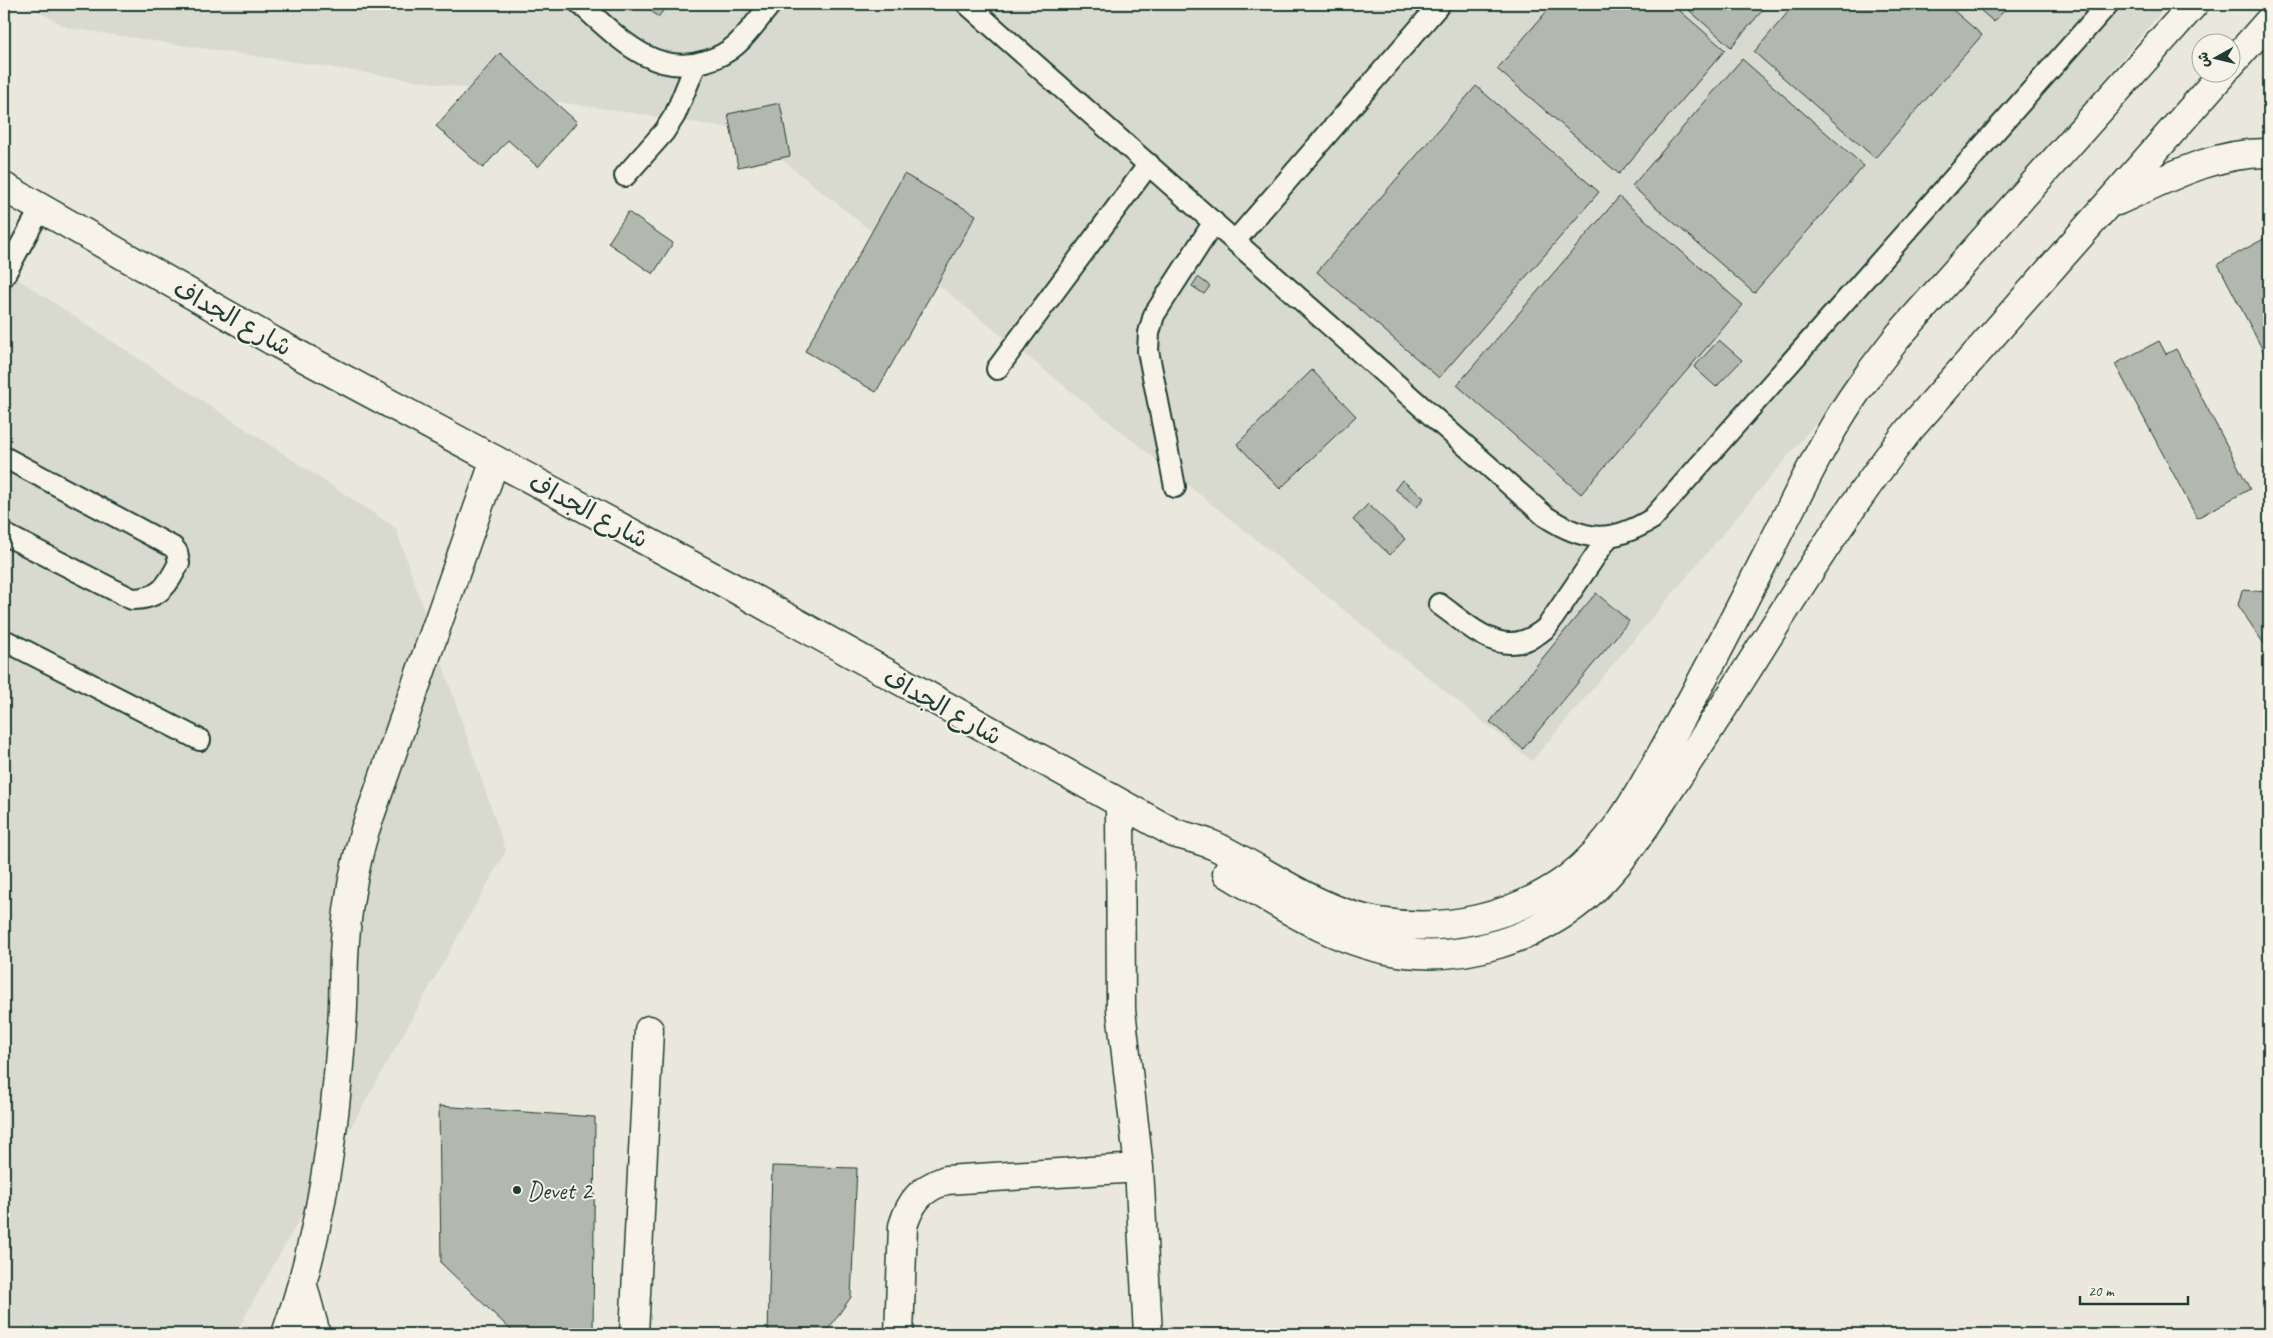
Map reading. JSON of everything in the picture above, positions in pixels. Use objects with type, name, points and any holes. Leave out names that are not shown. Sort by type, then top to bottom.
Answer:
[{"type":"street","points":[[1174,833],[1211,845],[1314,900],[1345,914],[1377,922],[1411,926],[1444,925],[1469,921],[1509,910],[1540,896],[1568,878],[1593,856],[1616,831],[1634,802],[1712,664],[1819,453],[1857,391],[1900,334],[2194,4]]},
{"type":"street","points":[[2240,54],[2269,21]]},
{"type":"street","points":[[1174,833],[1210,863],[1302,918],[1335,935],[1371,947],[1407,953],[1444,953],[1481,948],[1517,937],[1551,921],[1581,900],[1608,874],[1632,845],[1739,685],[1852,506],[1880,466],[1909,430],[2215,82]]},
{"type":"street","points":[[2109,205],[2204,164],[2229,156],[2269,153]]},
{"type":"street","name":"شارع الجداف","points":[[4,187],[273,341],[732,587],[1174,833]]},
{"type":"street","points":[[286,1334],[303,1286],[318,1221],[330,1146],[342,1032],[348,909],[356,863],[365,830],[495,460]]},
{"type":"street","points":[[1120,804],[1121,1010],[1139,1168],[1148,1334]]},
{"type":"street","points":[[634,1334],[649,1030]]},
{"type":"street","points":[[899,1334],[903,1226],[908,1210],[917,1196],[930,1186],[946,1180],[1139,1168]]},
{"type":"street","points":[[303,1286],[316,1334]]},
{"type":"lane","points":[[580,4],[633,50],[646,57],[674,65],[696,64],[717,58],[736,45],[771,4]]},
{"type":"lane","points":[[967,4],[1545,516],[1564,528],[1586,536],[1609,536],[1632,531],[1652,519],[2108,4]]},
{"type":"lane","points":[[1235,241],[1440,4]]},
{"type":"lane","points":[[624,176],[664,132],[675,115],[696,64]]},
{"type":"lane","points":[[997,369],[1149,164]]},
{"type":"lane","points":[[4,276],[41,208]]},
{"type":"lane","points":[[1175,487],[1148,351],[1149,333],[1154,315],[1214,222]]},
{"type":"lane","points":[[4,457],[173,548],[179,557],[179,563],[162,590],[153,596],[132,599],[4,534]]},
{"type":"lane","points":[[1438,604],[1491,641],[1506,644],[1523,642],[1536,636],[1547,627],[1609,536]]},
{"type":"lane","points":[[4,640],[200,740]]},
{"type":"shaded area","points":[[25,4],[2168,4],[1532,761],[745,130],[68,28]]},
{"type":"shaded area","points":[[4,270],[396,528],[506,851],[235,1334],[4,1334]]},
{"type":"building","points":[[643,4],[669,4],[658,17]]},
{"type":"building","points":[[1553,4],[1672,4],[1725,50],[1619,174],[1497,69]]},
{"type":"building","points":[[1682,4],[1768,4],[1731,47]]},
{"type":"building","points":[[1795,4],[1946,4],[1982,35],[1875,158],[1754,52]]},
{"type":"building","points":[[1973,4],[2010,4],[1994,22]]},
{"type":"building","points":[[500,53],[577,122],[538,167],[508,140],[483,168],[436,126]]},
{"type":"building","points":[[1742,59],[1864,166],[1754,293],[1632,186]]},
{"type":"building","points":[[1476,86],[1599,192],[1439,378],[1317,272]]},
{"type":"building","points":[[780,103],[790,156],[738,167],[728,114]]},
{"type":"building","points":[[904,174],[976,215],[876,392],[805,351]]},
{"type":"building","points":[[1619,197],[1743,305],[1581,494],[1457,385]]},
{"type":"building","points":[[628,212],[673,243],[653,274],[608,243]]},
{"type":"building","points":[[2269,236],[2269,362],[2218,264]]},
{"type":"building","points":[[1198,277],[1210,286],[1204,294],[1192,286]]},
{"type":"building","points":[[1719,340],[1742,360],[1716,387],[1694,367]]},
{"type":"building","points":[[2159,341],[2166,354],[2176,349],[2250,489],[2197,518],[2115,364]]},
{"type":"building","points":[[1312,370],[1356,416],[1280,489],[1237,444]]},
{"type":"building","points":[[1402,480],[1424,498],[1417,507],[1395,489]]},
{"type":"building","points":[[1368,504],[1405,539],[1390,555],[1353,520]]},
{"type":"building","points":[[2242,590],[2269,592],[2269,641],[2264,644],[2238,605]]},
{"type":"building","points":[[1596,593],[1629,621],[1523,749],[1490,722]]},
{"type":"building","name":"Devet 2","points":[[439,1106],[595,1117],[593,1334],[515,1334],[441,1263]]},
{"type":"building","points":[[772,1166],[857,1168],[851,1297],[825,1334],[768,1334]]},
{"type":"place","name":"Devet 2","points":[[517,1190]]}]
